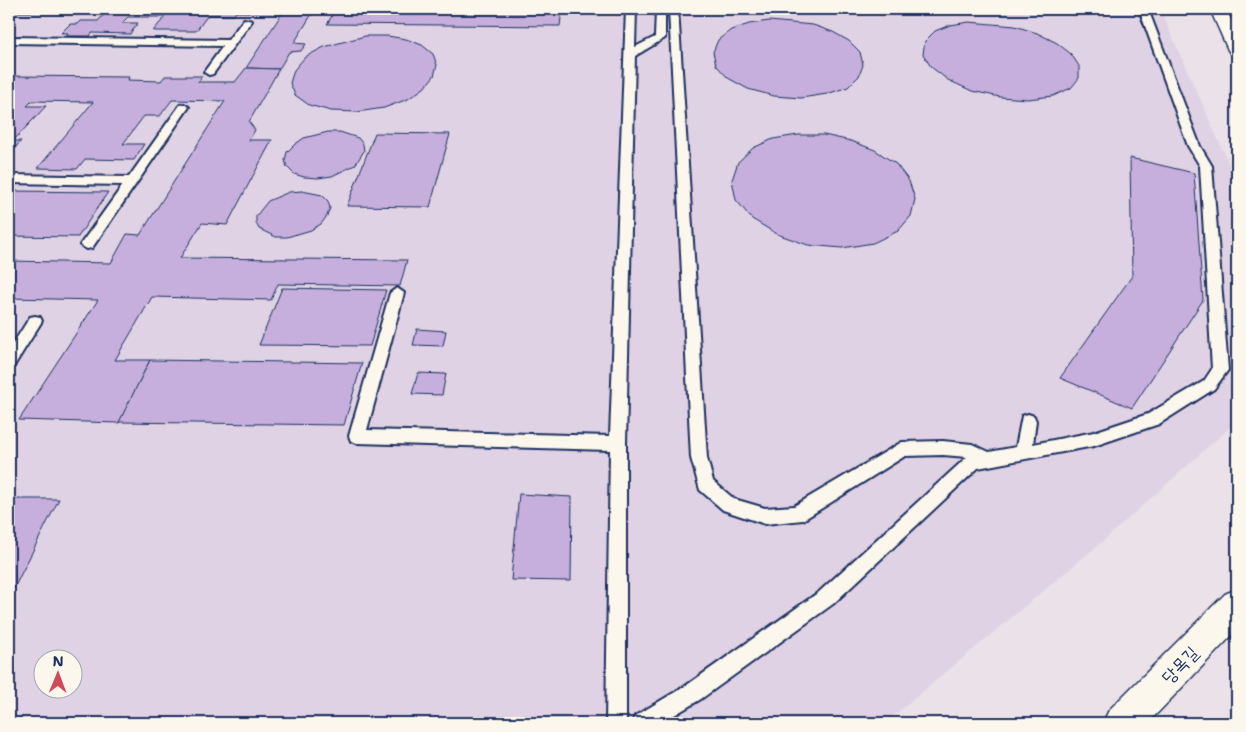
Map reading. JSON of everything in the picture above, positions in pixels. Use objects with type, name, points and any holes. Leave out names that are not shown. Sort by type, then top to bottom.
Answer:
[{"type":"street","points":[[1218,9],[1237,50]]},
{"type":"street","name":"당목길","points":[[1122,723],[1237,606]]},
{"type":"lane","points":[[616,723],[618,443],[631,9]]},
{"type":"lane","points":[[630,54],[660,38],[660,9]]},
{"type":"lane","points":[[672,9],[699,458],[706,485],[729,505],[747,511],[765,516],[798,514],[902,449],[943,448],[972,451],[988,459]]},
{"type":"lane","points":[[642,723],[694,692],[826,598],[973,462],[1094,439],[1153,419],[1209,385],[1220,370],[1206,166],[1194,146],[1143,9]]},
{"type":"lane","points":[[209,72],[247,21]]},
{"type":"lane","points":[[9,40],[231,43]]},
{"type":"lane","points":[[88,245],[184,108]]},
{"type":"lane","points":[[9,179],[133,181]]},
{"type":"lane","points":[[397,293],[357,436],[618,443]]},
{"type":"lane","points":[[9,362],[35,321]]},
{"type":"lane","points":[[1023,453],[1028,421]]},
{"type":"shaded area","points":[[9,9],[1160,9],[1237,182],[1237,421],[1102,542],[885,723],[9,723]]},
{"type":"building","points":[[9,9],[315,9],[294,43],[306,44],[301,51],[289,52],[279,69],[246,68],[283,12],[236,12],[234,15],[208,15],[196,31],[153,31],[165,17],[128,17],[122,23],[138,23],[130,34],[92,33],[90,36],[66,36],[68,33],[61,33],[70,24],[78,24],[81,21],[98,21],[106,12],[9,12]]},
{"type":"building","points":[[336,9],[562,9],[560,26],[327,24]]},
{"type":"building","points":[[769,21],[813,25],[833,32],[849,41],[860,52],[863,65],[859,76],[848,87],[827,94],[801,98],[774,96],[748,89],[728,78],[716,65],[713,52],[718,40],[731,30],[749,24]]},
{"type":"building","points":[[969,22],[1015,26],[1037,33],[1057,43],[1071,54],[1079,66],[1079,78],[1071,88],[1053,96],[1028,99],[1000,97],[972,91],[948,80],[931,67],[923,54],[925,41],[935,31],[950,25]]},
{"type":"building","points":[[365,36],[387,36],[406,39],[422,45],[433,54],[437,65],[434,76],[424,88],[408,99],[384,108],[357,112],[331,111],[309,105],[295,95],[290,83],[294,70],[305,57],[324,47]]},
{"type":"building","points":[[246,68],[279,69],[249,122],[255,130],[249,140],[272,140],[227,225],[202,223],[180,258],[407,260],[400,286],[278,284],[271,300],[152,297],[115,360],[150,360],[119,423],[19,420],[98,300],[9,298],[9,261],[111,263],[127,234],[140,235],[225,101],[172,100],[160,116],[144,116],[123,144],[144,144],[134,160],[85,159],[77,169],[38,168],[93,102],[32,101],[27,106],[46,106],[13,141],[21,141],[9,155],[9,76],[129,77],[128,80],[161,81],[165,76],[202,76],[198,82],[235,82]]},
{"type":"building","points":[[328,132],[340,132],[358,138],[363,144],[364,151],[355,165],[332,176],[318,178],[294,174],[287,167],[285,160],[287,152],[304,138]]},
{"type":"building","points":[[375,133],[450,134],[430,207],[347,206]]},
{"type":"building","points":[[798,135],[824,135],[851,141],[875,150],[896,164],[909,181],[915,199],[911,216],[898,231],[873,243],[842,248],[808,245],[777,234],[752,219],[736,200],[732,180],[738,162],[753,148],[773,139]]},
{"type":"building","points":[[1130,158],[1194,173],[1203,300],[1132,408],[1060,378],[1132,276]]},
{"type":"building","points":[[9,191],[108,192],[78,237],[9,236]]},
{"type":"building","points":[[302,191],[322,195],[328,201],[330,208],[321,224],[311,230],[287,237],[276,237],[259,229],[256,223],[256,216],[268,201],[289,192]]},
{"type":"building","points":[[282,288],[386,290],[370,346],[259,345]]},
{"type":"building","points":[[417,329],[446,331],[443,346],[413,345]]},
{"type":"building","points":[[150,360],[362,363],[344,425],[119,422]]},
{"type":"building","points":[[418,373],[446,374],[442,395],[412,394]]},
{"type":"building","points":[[519,494],[572,497],[571,581],[511,580]]},
{"type":"building","points":[[9,499],[59,499],[9,598]]}]
